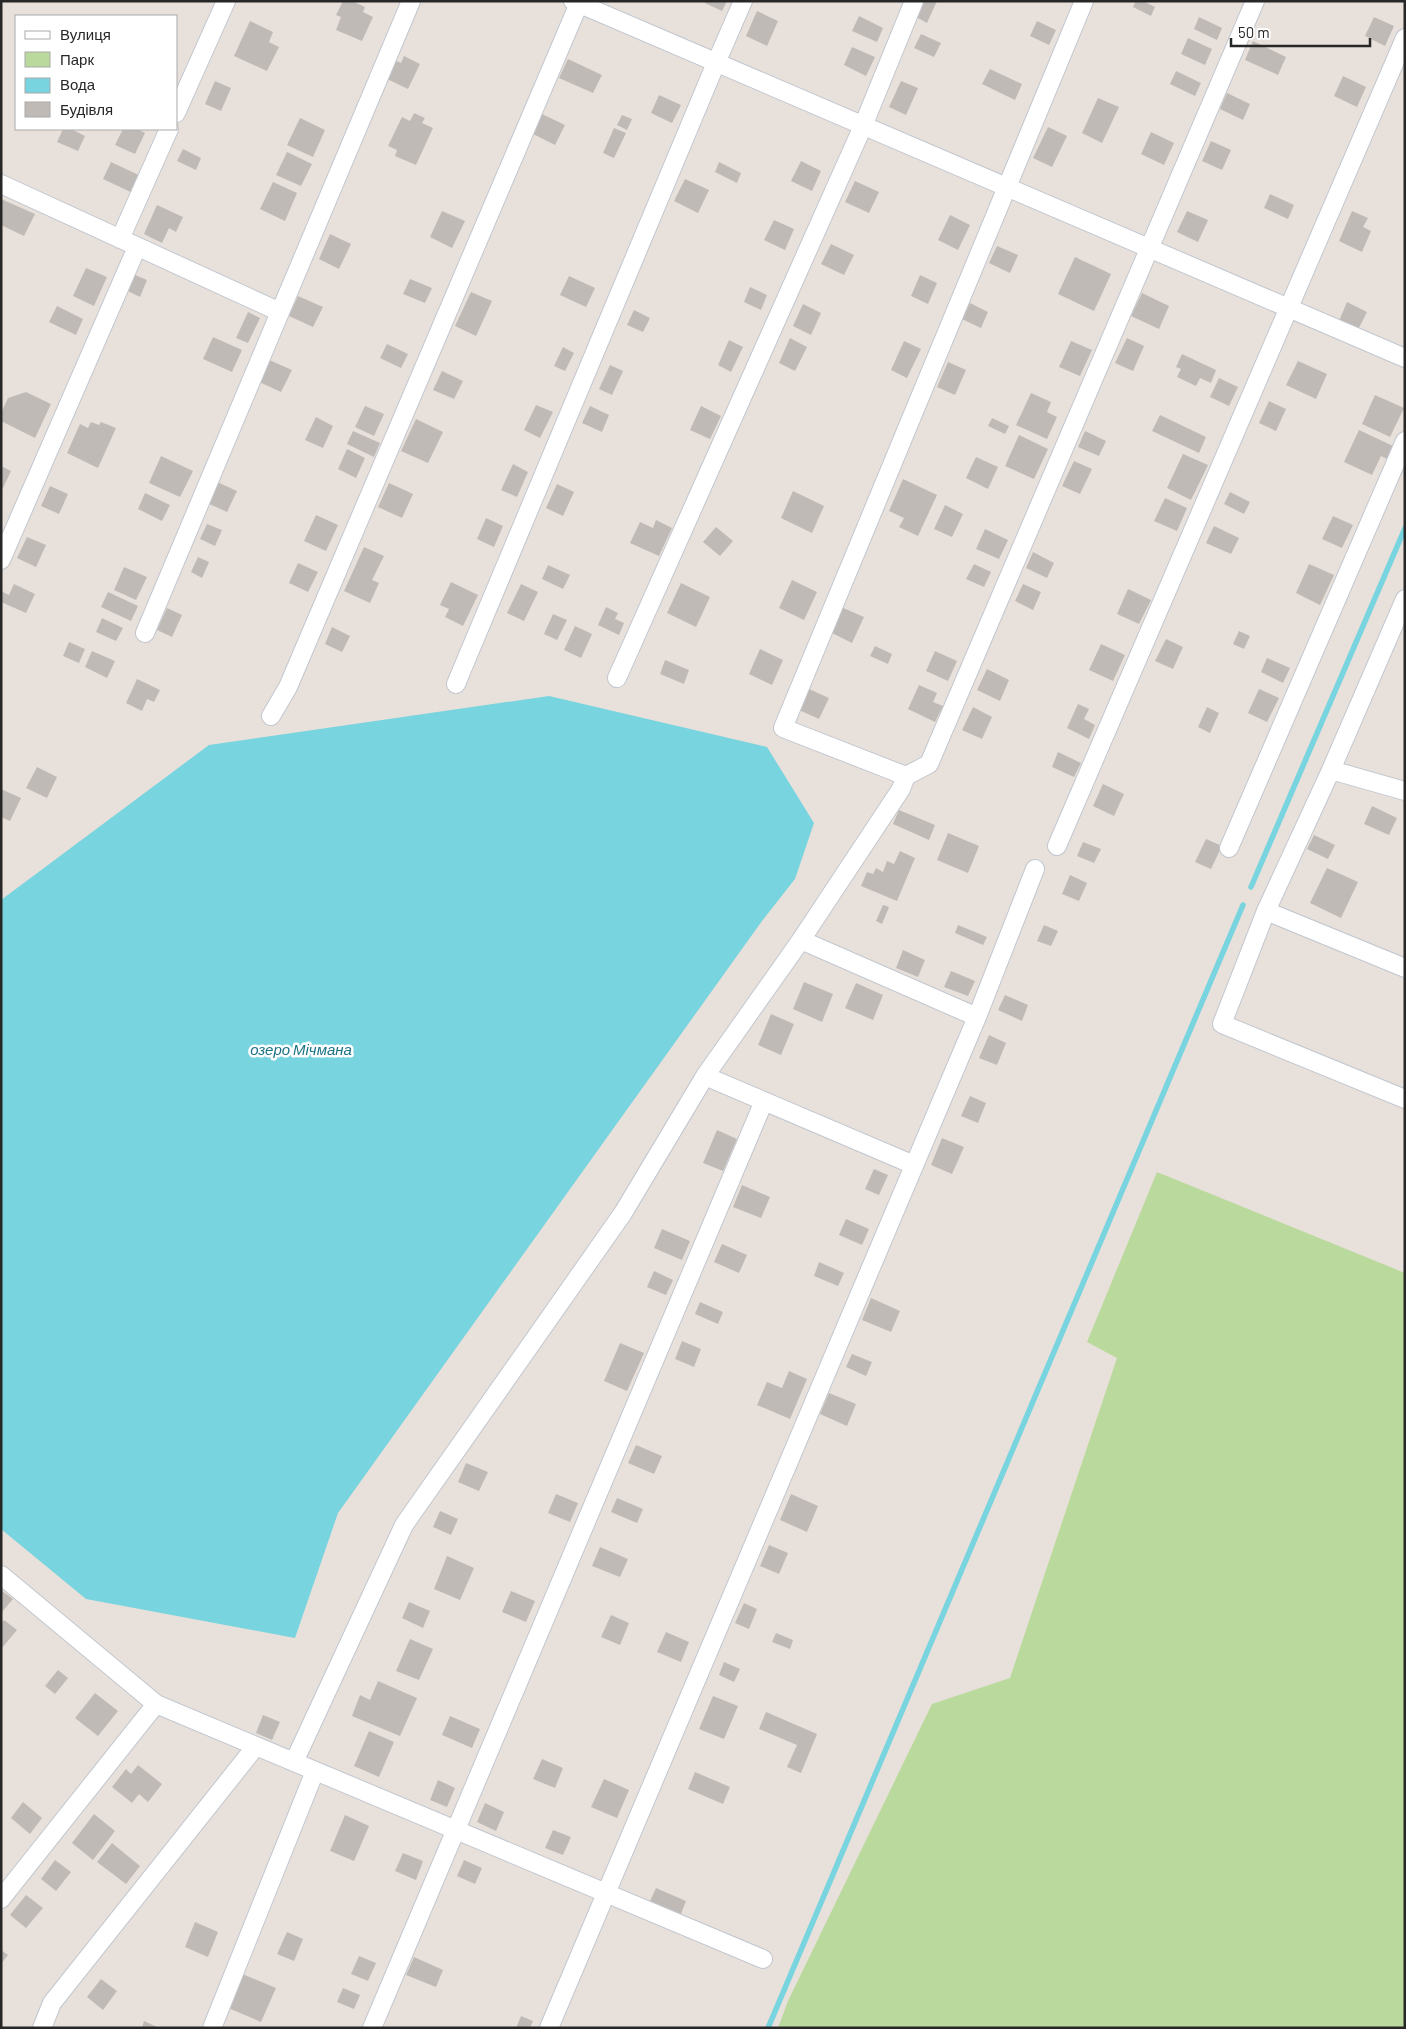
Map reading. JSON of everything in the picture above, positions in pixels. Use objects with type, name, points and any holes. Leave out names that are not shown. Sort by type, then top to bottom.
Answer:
[{"type":"street","points":[[178,109],[226,1]]},
{"type":"street","points":[[145,633],[411,1]]},
{"type":"street","points":[[456,684],[716,63],[744,1]]},
{"type":"street","points":[[617,678],[863,126],[914,1]]},
{"type":"street","points":[[906,776],[783,728],[1084,1]]},
{"type":"street","points":[[294,1762],[404,1525],[623,1212],[705,1076],[801,940],[901,789],[906,776],[929,764],[1255,1]]},
{"type":"street","points":[[271,716],[288,688],[577,2],[1405,358]]},
{"type":"street","points":[[1057,846],[1405,38]]},
{"type":"street","points":[[120,239],[169,130]]},
{"type":"street","points":[[1,184],[280,312]]},
{"type":"street","points":[[1,560],[137,247]]},
{"type":"street","points":[[1229,848],[1405,441]]},
{"type":"street","points":[[1404,604],[1266,911],[1222,1024],[1405,1099]]},
{"type":"street","points":[[1331,770],[1405,791]]},
{"type":"street","points":[[549,2028],[977,1017],[1035,869]]},
{"type":"street","points":[[1266,911],[1405,968]]},
{"type":"street","points":[[801,940],[977,1017]]},
{"type":"street","points":[[705,1076],[914,1165]]},
{"type":"street","points":[[372,2028],[764,1101]]},
{"type":"street","points":[[1,1575],[156,1704],[764,1958]]},
{"type":"street","points":[[1,1899],[156,1704]]},
{"type":"street","points":[[42,2028],[52,2003],[256,1746]]},
{"type":"street","points":[[212,2028],[316,1771]]},
{"type":"green space","points":[[1157,1172],[1405,1273],[1405,2028],[778,2028],[788,2001],[932,1704],[1010,1678],[1117,1358],[1087,1342]]},
{"type":"water","name":"озеро Мічмана","points":[[549,696],[767,747],[814,823],[795,879],[762,921],[338,1513],[295,1638],[86,1599],[1,1529],[1,900],[209,745]]},
{"type":"building","points":[[343,1],[352,1],[365,7],[363,12],[373,17],[362,41],[336,30],[341,17],[336,15]]},
{"type":"building","points":[[705,1],[727,1],[722,11],[705,3]]},
{"type":"building","points":[[923,1],[937,1],[927,23],[916,17]]},
{"type":"building","points":[[1136,1],[1143,1],[1155,7],[1151,16],[1133,7]]},
{"type":"building","points":[[757,11],[778,21],[767,46],[746,36]]},
{"type":"building","points":[[859,16],[883,28],[877,42],[852,31]]},
{"type":"building","points":[[1199,17],[1222,28],[1217,40],[1194,29]]},
{"type":"building","points":[[1374,17],[1394,26],[1385,46],[1365,36]]},
{"type":"building","points":[[250,21],[273,32],[269,42],[279,47],[267,71],[234,56]]},
{"type":"building","points":[[1037,21],[1056,30],[1049,45],[1030,36]]},
{"type":"building","points":[[921,34],[941,43],[934,57],[914,48]]},
{"type":"building","points":[[1188,38],[1212,49],[1205,65],[1181,54]]},
{"type":"building","points":[[1253,41],[1286,57],[1278,75],[1245,60]]},
{"type":"building","points":[[852,47],[875,57],[866,76],[844,65]]},
{"type":"building","points":[[404,56],[420,64],[408,89],[385,78],[394,60],[401,63]]},
{"type":"building","points":[[568,59],[602,75],[593,93],[559,78]]},
{"type":"building","points":[[990,69],[1022,84],[1015,100],[982,84]]},
{"type":"building","points":[[1176,71],[1201,83],[1195,96],[1170,84]]},
{"type":"building","points":[[1343,76],[1366,87],[1357,107],[1334,96]]},
{"type":"building","points":[[215,81],[231,88],[221,111],[205,104]]},
{"type":"building","points":[[901,81],[918,88],[906,115],[889,107]]},
{"type":"building","points":[[1227,93],[1250,104],[1243,120],[1220,109]]},
{"type":"building","points":[[659,95],[681,105],[672,123],[651,113]]},
{"type":"building","points":[[1098,98],[1119,107],[1102,143],[1082,133]]},
{"type":"building","points":[[414,113],[425,118],[422,123],[433,128],[416,165],[395,156],[397,150],[388,146],[402,117],[410,121]]},
{"type":"building","points":[[542,114],[565,125],[555,145],[533,134]]},
{"type":"building","points":[[622,115],[632,119],[627,130],[617,125]]},
{"type":"building","points":[[300,118],[325,130],[313,157],[287,145]]},
{"type":"building","points":[[1048,127],[1067,136],[1052,167],[1033,158]]},
{"type":"building","points":[[614,128],[626,133],[614,158],[603,153]]},
{"type":"building","points":[[63,130],[73,130],[85,136],[78,151],[57,142]]},
{"type":"building","points":[[122,130],[139,130],[145,133],[135,154],[115,145]]},
{"type":"building","points":[[1151,132],[1174,143],[1164,165],[1141,154]]},
{"type":"building","points":[[1211,141],[1231,150],[1222,170],[1202,161]]},
{"type":"building","points":[[183,149],[201,158],[196,170],[177,161]]},
{"type":"building","points":[[287,152],[312,164],[301,186],[276,175]]},
{"type":"building","points":[[801,161],[821,171],[812,191],[791,181]]},
{"type":"building","points":[[111,162],[143,177],[135,194],[103,179]]},
{"type":"building","points":[[719,162],[741,173],[737,183],[715,172]]},
{"type":"building","points":[[685,179],[709,190],[698,213],[674,201]]},
{"type":"building","points":[[855,181],[879,192],[869,213],[845,202]]},
{"type":"building","points":[[273,182],[297,193],[285,221],[260,209]]},
{"type":"building","points":[[1270,194],[1294,205],[1288,219],[1264,208]]},
{"type":"building","points":[[1,199],[35,214],[24,236],[1,225]]},
{"type":"building","points":[[157,205],[183,217],[176,232],[169,228],[162,243],[144,234]]},
{"type":"building","points":[[442,211],[465,221],[452,248],[430,237]]},
{"type":"building","points":[[1187,211],[1208,220],[1198,242],[1177,232]]},
{"type":"building","points":[[1352,211],[1368,218],[1363,227],[1371,231],[1362,252],[1339,241]]},
{"type":"building","points":[[950,215],[970,225],[958,250],[938,240]]},
{"type":"building","points":[[774,220],[794,229],[785,250],[764,240]]},
{"type":"building","points":[[330,234],[351,244],[339,269],[319,259]]},
{"type":"building","points":[[831,244],[854,255],[844,275],[821,264]]},
{"type":"building","points":[[997,246],[1018,255],[1010,273],[989,263]]},
{"type":"building","points":[[1075,257],[1111,274],[1094,311],[1058,294]]},
{"type":"building","points":[[86,268],[107,277],[94,306],[73,296]]},
{"type":"building","points":[[133,274],[147,280],[140,297],[126,290]]},
{"type":"building","points":[[920,275],[937,283],[928,304],[911,296]]},
{"type":"building","points":[[569,276],[595,288],[586,307],[560,295]]},
{"type":"building","points":[[410,279],[432,288],[425,303],[403,294]]},
{"type":"building","points":[[750,287],[767,295],[761,310],[744,302]]},
{"type":"building","points":[[471,292],[492,301],[476,336],[455,326]]},
{"type":"building","points":[[1142,293],[1169,306],[1159,329],[1131,316]]},
{"type":"building","points":[[298,296],[323,307],[313,327],[289,316]]},
{"type":"building","points":[[1347,302],[1367,312],[1358,330],[1339,321]]},
{"type":"building","points":[[970,303],[988,312],[981,328],[962,319]]},
{"type":"building","points":[[803,304],[821,313],[811,335],[793,326]]},
{"type":"building","points":[[57,306],[83,319],[76,335],[49,322]]},
{"type":"building","points":[[634,310],[650,318],[643,332],[627,325]]},
{"type":"building","points":[[248,312],[260,318],[248,343],[236,338]]},
{"type":"building","points":[[213,337],[242,350],[232,372],[203,359]]},
{"type":"building","points":[[790,338],[807,347],[795,371],[779,363]]},
{"type":"building","points":[[1127,338],[1144,346],[1133,371],[1115,363]]},
{"type":"building","points":[[729,340],[743,347],[731,372],[718,365]]},
{"type":"building","points":[[904,341],[921,349],[907,378],[891,370]]},
{"type":"building","points":[[1071,341],[1092,350],[1080,376],[1059,367]]},
{"type":"building","points":[[387,344],[408,354],[401,368],[380,358]]},
{"type":"building","points":[[563,347],[574,353],[565,371],[554,366]]},
{"type":"building","points":[[1182,354],[1216,370],[1211,383],[1200,378],[1196,386],[1177,377],[1181,369],[1176,367]]},
{"type":"building","points":[[267,359],[292,370],[281,392],[257,381]]},
{"type":"building","points":[[1298,361],[1327,374],[1316,399],[1286,385]]},
{"type":"building","points":[[948,362],[966,370],[955,395],[937,387]]},
{"type":"building","points":[[610,365],[623,371],[612,395],[599,389]]},
{"type":"building","points":[[442,371],[463,381],[454,399],[433,390]]},
{"type":"building","points":[[1219,378],[1238,387],[1229,406],[1210,397]]},
{"type":"building","points":[[26,392],[51,404],[35,438],[1,421],[1,413],[8,398]]},
{"type":"building","points":[[1031,393],[1051,402],[1047,412],[1057,417],[1047,439],[1016,425]]},
{"type":"building","points":[[1375,395],[1404,408],[1390,437],[1362,424]]},
{"type":"building","points":[[1269,401],[1286,409],[1276,431],[1259,423]]},
{"type":"building","points":[[536,405],[553,412],[540,438],[524,430]]},
{"type":"building","points":[[365,406],[384,414],[374,436],[355,427]]},
{"type":"building","points":[[590,406],[609,415],[602,432],[582,423]]},
{"type":"building","points":[[701,406],[721,416],[710,439],[690,430]]},
{"type":"building","points":[[1160,415],[1206,437],[1199,453],[1152,431]]},
{"type":"building","points":[[316,417],[333,426],[323,448],[305,440]]},
{"type":"building","points":[[992,418],[1009,426],[1005,434],[988,426]]},
{"type":"building","points":[[416,419],[443,432],[428,463],[401,451]]},
{"type":"building","points":[[91,422],[99,425],[101,422],[116,428],[98,468],[67,453],[80,424],[88,428]]},
{"type":"building","points":[[1359,430],[1395,447],[1389,460],[1381,456],[1372,475],[1344,462]]},
{"type":"building","points":[[353,431],[380,443],[374,457],[347,444]]},
{"type":"building","points":[[1085,431],[1106,441],[1099,456],[1078,447]]},
{"type":"building","points":[[1019,435],[1048,449],[1034,479],[1005,466]]},
{"type":"building","points":[[347,449],[365,458],[356,478],[338,469]]},
{"type":"building","points":[[1183,454],[1208,465],[1191,500],[1167,488]]},
{"type":"building","points":[[161,456],[193,471],[180,497],[149,483]]},
{"type":"building","points":[[976,457],[998,467],[988,489],[966,478]]},
{"type":"building","points":[[1074,461],[1092,469],[1080,494],[1062,486]]},
{"type":"building","points":[[513,464],[528,472],[517,497],[501,490]]},
{"type":"building","points":[[1,466],[11,471],[1,492]]},
{"type":"building","points":[[903,479],[937,495],[918,536],[899,527],[904,518],[889,511]]},
{"type":"building","points":[[215,481],[237,491],[227,512],[205,502]]},
{"type":"building","points":[[389,483],[413,494],[402,518],[378,507]]},
{"type":"building","points":[[557,484],[574,492],[563,516],[546,508]]},
{"type":"building","points":[[50,486],[68,494],[59,514],[41,506]]},
{"type":"building","points":[[793,491],[824,506],[812,533],[781,518]]},
{"type":"building","points":[[1230,492],[1250,502],[1244,514],[1224,504]]},
{"type":"building","points":[[145,493],[170,505],[162,521],[138,509]]},
{"type":"building","points":[[1165,498],[1187,508],[1177,531],[1154,521]]},
{"type":"building","points":[[945,505],[963,514],[952,537],[934,529]]},
{"type":"building","points":[[316,515],[338,525],[326,551],[304,541]]},
{"type":"building","points":[[1333,516],[1353,525],[1342,548],[1322,539]]},
{"type":"building","points":[[486,518],[503,526],[494,547],[477,539]]},
{"type":"building","points":[[656,520],[672,528],[659,556],[630,543],[640,522],[653,528]]},
{"type":"building","points":[[207,524],[222,530],[215,546],[200,539]]},
{"type":"building","points":[[1214,526],[1239,538],[1231,554],[1206,543]]},
{"type":"building","points":[[716,527],[733,541],[720,556],[703,542]]},
{"type":"building","points":[[985,529],[1008,540],[999,559],[976,549]]},
{"type":"building","points":[[27,537],[46,545],[36,567],[17,558]]},
{"type":"building","points":[[364,547],[384,556],[372,580],[379,583],[370,603],[344,591]]},
{"type":"building","points":[[1033,552],[1054,563],[1047,578],[1026,568]]},
{"type":"building","points":[[198,557],[209,562],[202,578],[191,572]]},
{"type":"building","points":[[298,563],[318,572],[308,592],[289,583]]},
{"type":"building","points":[[974,564],[991,572],[984,587],[966,579]]},
{"type":"building","points":[[1309,564],[1334,575],[1320,605],[1296,593]]},
{"type":"building","points":[[548,565],[570,575],[563,589],[542,579]]},
{"type":"building","points":[[124,567],[147,577],[136,600],[114,590]]},
{"type":"building","points":[[792,580],[817,592],[804,620],[779,608]]},
{"type":"building","points":[[451,582],[478,595],[463,626],[445,617],[449,609],[440,605]]},
{"type":"building","points":[[681,583],[710,597],[696,627],[667,613]]},
{"type":"building","points":[[14,584],[35,594],[26,613],[1,602],[1,591],[9,595]]},
{"type":"building","points":[[521,584],[538,592],[524,621],[507,613]]},
{"type":"building","points":[[1023,584],[1041,592],[1033,610],[1015,601]]},
{"type":"building","points":[[1128,589],[1151,600],[1139,624],[1117,614]]},
{"type":"building","points":[[108,592],[138,606],[131,621],[101,607]]},
{"type":"building","points":[[606,607],[618,613],[615,619],[624,623],[619,635],[598,625]]},
{"type":"building","points":[[841,607],[864,617],[852,643],[830,632]]},
{"type":"building","points":[[167,608],[182,615],[172,637],[157,630]]},
{"type":"building","points":[[553,614],[567,620],[557,640],[544,634]]},
{"type":"building","points":[[102,618],[123,628],[116,641],[96,632]]},
{"type":"building","points":[[575,626],[592,634],[581,658],[564,650]]},
{"type":"building","points":[[332,627],[350,636],[342,652],[325,644]]},
{"type":"building","points":[[1239,631],[1250,636],[1244,649],[1233,644]]},
{"type":"building","points":[[1166,639],[1183,647],[1173,669],[1155,661]]},
{"type":"building","points":[[69,642],[85,649],[79,663],[63,656]]},
{"type":"building","points":[[1101,644],[1125,655],[1113,681],[1089,670]]},
{"type":"building","points":[[875,646],[892,654],[888,664],[870,656]]},
{"type":"building","points":[[760,649],[783,660],[772,685],[749,674]]},
{"type":"building","points":[[92,651],[115,661],[107,678],[85,667]]},
{"type":"building","points":[[935,651],[957,661],[948,681],[926,671]]},
{"type":"building","points":[[1267,658],[1290,668],[1283,683],[1261,672]]},
{"type":"building","points":[[665,660],[689,670],[684,684],[660,674]]},
{"type":"building","points":[[987,669],[1009,680],[1000,701],[977,690]]},
{"type":"building","points":[[137,679],[160,690],[154,702],[147,699],[142,711],[126,703]]},
{"type":"building","points":[[919,685],[937,693],[933,702],[943,706],[935,722],[908,709]]},
{"type":"building","points":[[809,689],[829,698],[819,719],[799,710]]},
{"type":"building","points":[[1259,689],[1279,698],[1267,722],[1248,713]]},
{"type":"building","points":[[1078,704],[1089,709],[1084,719],[1095,725],[1089,739],[1067,728]]},
{"type":"building","points":[[973,707],[992,717],[982,739],[962,730]]},
{"type":"building","points":[[1207,707],[1219,713],[1210,733],[1198,727]]},
{"type":"building","points":[[1058,752],[1081,763],[1074,777],[1052,767]]},
{"type":"building","points":[[37,767],[57,777],[47,798],[26,788]]},
{"type":"building","points":[[1103,784],[1124,794],[1114,816],[1093,806]]},
{"type":"building","points":[[1,789],[21,798],[10,821],[1,817]]},
{"type":"building","points":[[1372,806],[1397,818],[1389,835],[1364,824]]},
{"type":"building","points":[[899,810],[935,825],[929,840],[893,824]]},
{"type":"building","points":[[948,833],[979,846],[968,873],[937,860]]},
{"type":"building","points":[[1314,835],[1335,845],[1328,859],[1307,849]]},
{"type":"building","points":[[1206,839],[1222,846],[1211,869],[1195,862]]},
{"type":"building","points":[[1083,842],[1101,849],[1094,863],[1077,856]]},
{"type":"building","points":[[900,851],[915,858],[897,901],[861,886],[867,872],[873,874],[876,868],[883,872],[887,861],[894,864]]},
{"type":"building","points":[[1327,868],[1358,882],[1341,918],[1310,903]]},
{"type":"building","points":[[1070,875],[1087,883],[1079,901],[1062,894]]},
{"type":"building","points":[[883,905],[889,907],[882,924],[876,921]]},
{"type":"building","points":[[958,925],[987,937],[983,945],[955,933]]},
{"type":"building","points":[[1044,925],[1058,931],[1051,946],[1037,941]]},
{"type":"building","points":[[903,950],[925,960],[918,977],[896,968]]},
{"type":"building","points":[[951,971],[975,981],[968,996],[944,987]]},
{"type":"building","points":[[804,982],[833,994],[822,1022],[793,1009]]},
{"type":"building","points":[[856,983],[883,995],[873,1020],[845,1008]]},
{"type":"building","points":[[1005,995],[1028,1005],[1022,1021],[998,1010]]},
{"type":"building","points":[[771,1014],[794,1024],[781,1055],[758,1045]]},
{"type":"building","points":[[989,1035],[1006,1043],[997,1065],[979,1058]]},
{"type":"building","points":[[970,1096],[986,1103],[978,1123],[961,1116]]},
{"type":"building","points":[[717,1130],[737,1139],[723,1171],[703,1163]]},
{"type":"building","points":[[942,1138],[964,1147],[952,1174],[931,1165]]},
{"type":"building","points":[[874,1169],[888,1175],[879,1195],[865,1189]]},
{"type":"building","points":[[742,1185],[770,1197],[761,1218],[733,1207]]},
{"type":"building","points":[[846,1219],[869,1229],[862,1245],[839,1235]]},
{"type":"building","points":[[662,1229],[690,1241],[682,1260],[654,1248]]},
{"type":"building","points":[[722,1244],[747,1255],[739,1273],[714,1262]]},
{"type":"building","points":[[819,1262],[844,1273],[838,1286],[814,1276]]},
{"type":"building","points":[[654,1271],[673,1280],[666,1295],[647,1287]]},
{"type":"building","points":[[871,1298],[900,1311],[891,1332],[862,1320]]},
{"type":"building","points":[[700,1302],[723,1312],[718,1324],[695,1314]]},
{"type":"building","points":[[682,1341],[701,1349],[694,1367],[675,1359]]},
{"type":"building","points":[[620,1343],[644,1353],[627,1391],[604,1381]]},
{"type":"building","points":[[852,1354],[872,1362],[866,1376],[846,1367]]},
{"type":"building","points":[[789,1371],[807,1379],[790,1419],[757,1405],[767,1382],[782,1388]]},
{"type":"building","points":[[829,1393],[856,1404],[847,1426],[820,1414]]},
{"type":"building","points":[[636,1445],[662,1456],[654,1474],[628,1463]]},
{"type":"building","points":[[466,1463],[488,1472],[479,1491],[458,1482]]},
{"type":"building","points":[[556,1494],[578,1503],[570,1522],[548,1513]]},
{"type":"building","points":[[791,1494],[818,1506],[807,1532],[780,1520]]},
{"type":"building","points":[[617,1498],[643,1509],[637,1523],[611,1512]]},
{"type":"building","points":[[440,1511],[458,1519],[451,1535],[433,1527]]},
{"type":"building","points":[[769,1545],[788,1553],[779,1574],[760,1566]]},
{"type":"building","points":[[600,1547],[628,1559],[620,1577],[592,1566]]},
{"type":"building","points":[[447,1556],[474,1568],[460,1600],[434,1589]]},
{"type":"building","points":[[1,1590],[13,1599],[1,1613]]},
{"type":"building","points":[[511,1591],[535,1601],[526,1622],[502,1612]]},
{"type":"building","points":[[409,1602],[430,1611],[423,1628],[402,1618]]},
{"type":"building","points":[[744,1603],[757,1609],[749,1629],[735,1623]]},
{"type":"building","points":[[611,1615],[629,1623],[620,1645],[601,1637]]},
{"type":"building","points":[[4,1620],[17,1630],[1,1649],[1,1623]]},
{"type":"building","points":[[666,1632],[689,1642],[681,1662],[657,1652]]},
{"type":"building","points":[[776,1633],[793,1640],[790,1649],[772,1642]]},
{"type":"building","points":[[410,1639],[433,1649],[419,1680],[396,1671]]},
{"type":"building","points":[[724,1662],[740,1669],[734,1682],[719,1675]]},
{"type":"building","points":[[58,1670],[68,1678],[55,1694],[45,1686]]},
{"type":"building","points":[[378,1681],[417,1698],[400,1736],[352,1716],[360,1695],[370,1700]]},
{"type":"building","points":[[95,1693],[118,1711],[98,1736],[75,1718]]},
{"type":"building","points":[[713,1696],[738,1706],[724,1739],[699,1729]]},
{"type":"building","points":[[766,1712],[817,1734],[801,1773],[787,1767],[797,1745],[759,1729]]},
{"type":"building","points":[[263,1715],[280,1722],[272,1740],[256,1733]]},
{"type":"building","points":[[450,1716],[480,1729],[472,1748],[442,1735]]},
{"type":"building","points":[[369,1731],[394,1742],[379,1777],[354,1766]]},
{"type":"building","points":[[542,1759],[563,1768],[555,1788],[533,1779]]},
{"type":"building","points":[[138,1765],[162,1784],[148,1802],[139,1794],[132,1803],[112,1787],[126,1769],[131,1774]]},
{"type":"building","points":[[695,1772],[730,1787],[723,1804],[688,1789]]},
{"type":"building","points":[[604,1779],[629,1790],[617,1818],[591,1807]]},
{"type":"building","points":[[438,1780],[455,1788],[447,1807],[430,1800]]},
{"type":"building","points":[[23,1802],[42,1818],[30,1834],[11,1818]]},
{"type":"building","points":[[485,1803],[504,1812],[496,1831],[477,1822]]},
{"type":"building","points":[[94,1814],[115,1831],[93,1860],[72,1843]]},
{"type":"building","points":[[345,1815],[369,1826],[354,1861],[330,1851]]},
{"type":"building","points":[[553,1830],[571,1837],[563,1855],[545,1848]]},
{"type":"building","points":[[112,1843],[140,1866],[126,1884],[97,1862]]},
{"type":"building","points":[[403,1853],[423,1861],[416,1880],[395,1871]]},
{"type":"building","points":[[55,1860],[71,1872],[56,1891],[41,1879]]},
{"type":"building","points":[[464,1860],[482,1868],[475,1884],[457,1876]]},
{"type":"building","points":[[656,1888],[686,1901],[681,1914],[650,1901]]},
{"type":"building","points":[[26,1895],[43,1908],[26,1928],[10,1915]]},
{"type":"building","points":[[195,1922],[218,1932],[208,1957],[185,1947]]},
{"type":"building","points":[[287,1932],[303,1939],[294,1961],[277,1954]]},
{"type":"building","points":[[1,1950],[8,1955],[1,1964]]},
{"type":"building","points":[[359,1956],[376,1963],[368,1981],[351,1974]]},
{"type":"building","points":[[414,1957],[443,1970],[436,1987],[406,1975]]},
{"type":"building","points":[[240,1973],[276,1988],[261,2022],[226,2007]]},
{"type":"building","points":[[101,1979],[117,1991],[103,2010],[87,1997]]},
{"type":"building","points":[[343,1988],[360,1995],[354,2009],[337,2002]]},
{"type":"building","points":[[521,2016],[533,2021],[530,2028],[516,2028]]},
{"type":"building","points":[[144,2021],[159,2028],[142,2028]]},
{"type":"waterway","points":[[1251,887],[1405,528]]},
{"type":"waterway","points":[[768,2028],[1243,905]]}]
